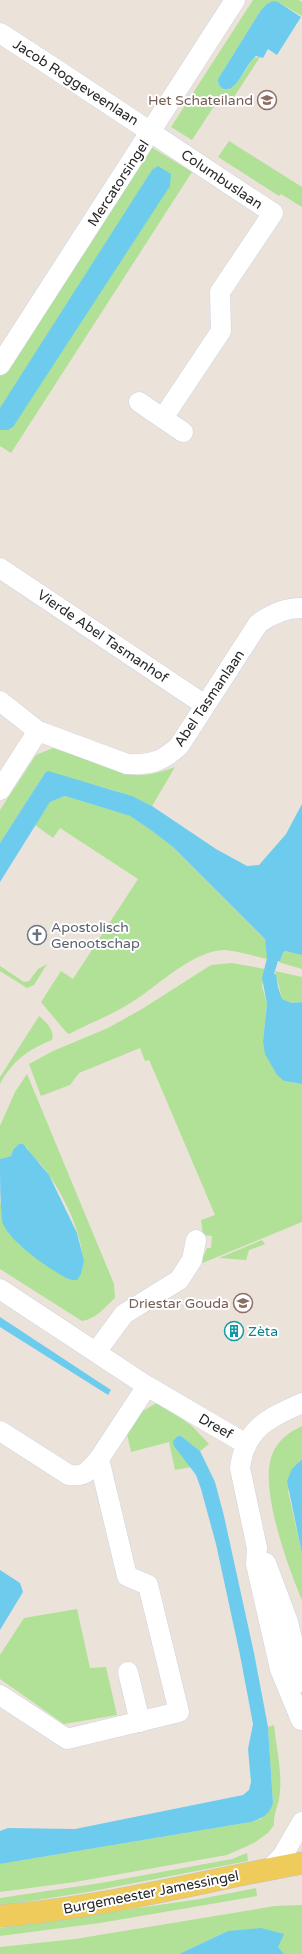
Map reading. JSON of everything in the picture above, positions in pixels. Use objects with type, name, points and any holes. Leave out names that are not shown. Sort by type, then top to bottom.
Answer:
[{"type":"main road","name":"Burgemeester Jamessingel","points":[[0,1916],[88,1905],[302,1863]]},
{"type":"street","name":"Mercatorsingel","points":[[0,365],[235,0]]},
{"type":"street","name":"Jacob Roggeveenlaan","points":[[0,33],[151,131]]},
{"type":"street","name":"Columbuslaan","points":[[151,131],[273,213],[220,292],[221,331],[163,418]]},
{"type":"street","points":[[138,402],[183,432]]},
{"type":"street","name":"Vierde Abel Tasmanhof","points":[[0,568],[205,705]]},
{"type":"street","name":"Abel Tasmanlaan","points":[[0,701],[38,731],[127,764],[142,765],[154,762],[168,756],[179,746],[258,624],[277,612],[289,608],[302,608]]},
{"type":"street","points":[[0,790],[38,731]]},
{"type":"street","points":[[96,1352],[124,1314],[179,1280],[192,1260],[196,1240]]},
{"type":"street","name":"Dreef","points":[[0,1289],[147,1386],[246,1444],[242,1455],[240,1468],[257,1548],[256,1564],[280,1669],[302,1720]]},
{"type":"street","points":[[0,1431],[68,1476],[80,1476],[89,1471],[99,1459],[147,1386]]},
{"type":"street","points":[[246,1444],[262,1423],[302,1403]]},
{"type":"street","points":[[0,1695],[67,1739],[179,1712],[148,1585],[127,1576],[99,1459]]},
{"type":"street","name":"Dreef","points":[[257,1548],[266,1564],[288,1622],[302,1682]]},
{"type":"street","points":[[128,1672],[140,1722]]},
{"type":"street","points":[[270,1869],[283,1855],[302,1822]]},
{"type":"green space","points":[[253,0],[299,0],[302,2],[302,16],[278,2],[261,10],[218,79],[220,86],[224,89],[232,87],[241,78],[253,58],[260,57],[230,103],[220,97],[192,140],[171,127]]},
{"type":"green space","points":[[229,141],[302,187],[302,207],[281,194],[279,196],[218,157]]},
{"type":"green space","points":[[148,145],[192,172],[11,453],[0,446],[0,376]]},
{"type":"green space","points":[[53,748],[133,775],[149,774],[175,767],[152,806],[113,790],[45,773],[0,843],[0,810],[36,755]]},
{"type":"green space","points":[[65,796],[130,816],[173,847],[265,939],[268,947],[267,959],[241,952],[225,950],[201,956],[188,962],[124,1007],[69,1034],[66,1032],[41,1002],[61,971],[73,979],[138,879],[60,828],[53,838],[35,825],[50,802]]},
{"type":"green space","points":[[289,950],[302,955],[302,969],[278,962],[280,961],[283,953]]},
{"type":"green space","points":[[232,963],[265,969],[262,986],[267,1004],[263,1041],[284,1081],[302,1084],[302,1222],[200,1264],[207,1248],[211,1248],[212,1236],[203,1235],[201,1220],[215,1215],[149,1060],[145,1061],[140,1048],[79,1073],[70,1085],[41,1096],[29,1064],[53,1051],[108,1028],[142,1009],[211,965]]},
{"type":"green space","points":[[47,964],[34,985],[27,988],[0,971],[0,966],[24,982],[29,981],[38,969]]},
{"type":"green space","points":[[275,971],[302,977],[302,1002],[292,1003],[282,999]]},
{"type":"green space","points":[[39,1016],[51,1030],[53,1036],[52,1040],[36,1047],[16,1062],[0,1084],[0,1077]]},
{"type":"green space","points":[[27,1074],[114,1284],[115,1298],[104,1309],[87,1320],[82,1321],[0,1269],[0,1201],[9,1233],[20,1245],[58,1273],[81,1274],[83,1262],[78,1235],[67,1206],[44,1168],[28,1151],[27,1147],[13,1150],[11,1156],[0,1159],[0,1126],[15,1092]]},
{"type":"green space","points":[[262,1240],[265,1244],[249,1250],[246,1260],[219,1258]]},
{"type":"green space","points":[[158,1402],[192,1426],[209,1444],[200,1451],[181,1436],[184,1457],[191,1467],[175,1470],[169,1442],[131,1452],[126,1429],[138,1414]]},
{"type":"green space","points":[[302,1426],[302,1459],[300,1460],[288,1491],[302,1554],[302,1600],[277,1528],[269,1487],[269,1469],[272,1455],[280,1441],[288,1434]]},
{"type":"green space","points":[[77,1609],[90,1668],[106,1667],[117,1715],[64,1724],[0,1679],[0,1655],[24,1618]]},
{"type":"green space","points":[[274,1725],[280,1775],[280,1795],[274,1825],[268,1833],[254,1843],[227,1855],[75,1882],[0,1892],[0,1864],[251,1822],[261,1819],[273,1803],[268,1727]]},
{"type":"green space","points":[[247,1853],[248,1861],[88,1892],[0,1906],[0,1898],[101,1883],[232,1859]]},
{"type":"green space","points":[[256,1888],[257,1896],[100,1923],[0,1936],[0,1928],[200,1899]]},
{"type":"green space","points":[[302,1905],[302,1954],[284,1954],[278,1947],[228,1931],[179,1954],[0,1954],[0,1947],[75,1939],[275,1906]]},
{"type":"water","points":[[273,1],[278,2],[301,17],[277,55],[268,49],[263,58],[256,56],[233,87],[229,89],[222,88],[219,85],[218,79],[261,10]]},
{"type":"water","points":[[158,166],[171,174],[170,186],[13,427],[8,430],[0,430],[0,408],[152,170]]},
{"type":"water","points":[[48,771],[132,796],[152,806],[216,849],[247,866],[259,865],[286,834],[302,804],[302,955],[286,951],[283,953],[280,961],[278,961],[274,974],[276,974],[282,999],[292,1003],[302,1002],[302,1084],[284,1081],[277,1075],[265,1054],[263,1041],[267,1004],[262,978],[267,958],[265,939],[173,847],[130,816],[65,796],[50,802],[0,882],[0,843],[45,773]]},
{"type":"water","points":[[19,1144],[23,1144],[49,1175],[77,1233],[84,1261],[81,1274],[77,1280],[66,1278],[49,1268],[12,1237],[2,1221],[0,1198],[0,1159],[11,1156],[13,1150]]},
{"type":"water","points":[[0,1317],[111,1390],[108,1395],[0,1327]]},
{"type":"water","points":[[178,1436],[181,1436],[200,1451],[215,1482],[224,1516],[254,1653],[268,1727],[273,1803],[265,1816],[251,1822],[0,1864],[0,1831],[8,1828],[75,1829],[243,1795],[249,1790],[251,1782],[248,1749],[253,1724],[240,1655],[216,1544],[201,1489],[196,1475],[174,1446],[173,1441]]},
{"type":"water","points":[[302,1459],[302,1554],[287,1481],[292,1469]]},
{"type":"water","points":[[0,1570],[20,1583],[23,1592],[0,1630]]},
{"type":"water","points":[[261,1928],[284,1934],[278,1947],[284,1954],[179,1954],[228,1931]]},
{"type":"place","name":"Het Schateiland","points":[[267,100]]},
{"type":"place","name":"Apostolisch Genootschap","points":[[37,935]]},
{"type":"place","name":"Driestar Gouda","points":[[243,1303]]},
{"type":"place","name":"Zèta","points":[[234,1331]]}]
